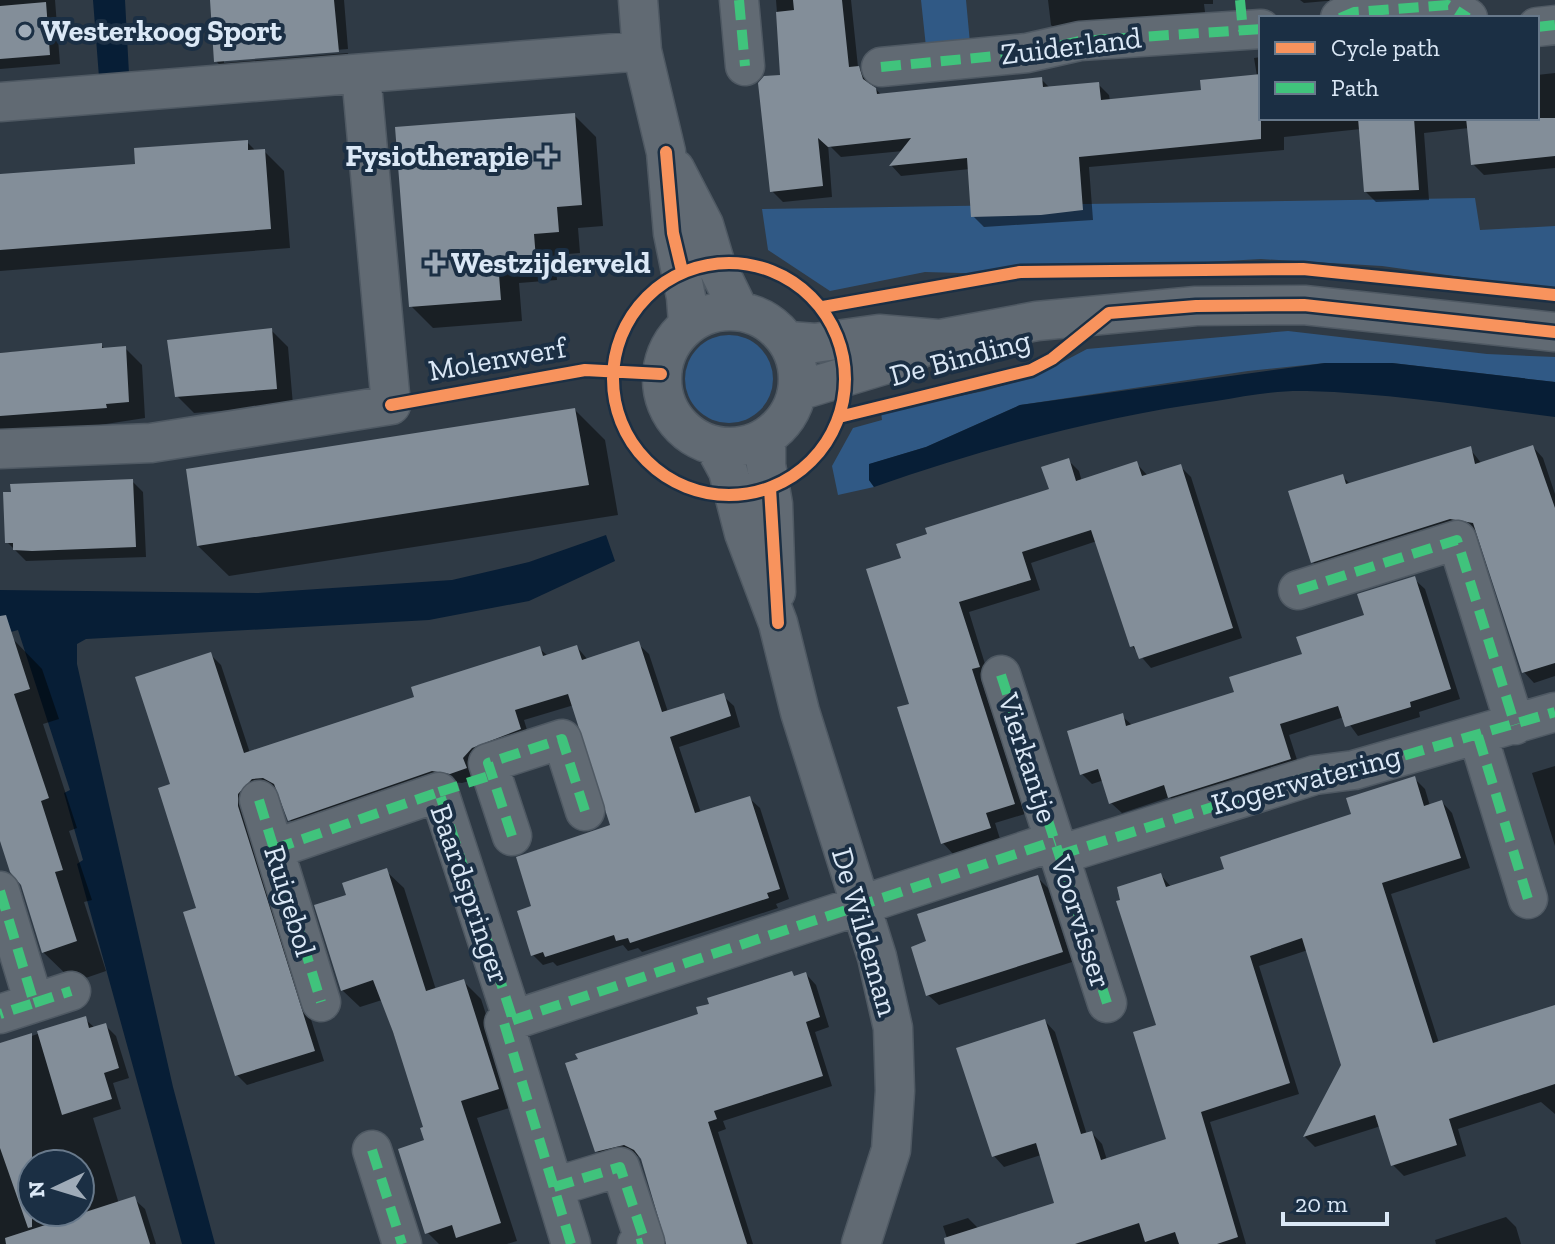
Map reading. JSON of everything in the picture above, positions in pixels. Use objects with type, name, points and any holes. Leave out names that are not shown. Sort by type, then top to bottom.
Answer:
[{"type":"street","points":[[638,0],[642,51],[666,152],[673,233],[688,323]]},
{"type":"street","points":[[739,0],[745,66]]},
{"type":"street","points":[[1345,16],[1354,12],[1448,5],[1465,16]]},
{"type":"street","name":"Zuiderland","points":[[881,67],[1027,53],[1080,41],[1248,20]]},
{"type":"street","points":[[0,102],[642,51]]},
{"type":"street","name":"Molenwerf","points":[[0,449],[151,443],[391,405],[361,74]]},
{"type":"street","points":[[666,152],[704,225],[715,262],[739,311]]},
{"type":"street","name":"De Binding","points":[[798,391],[884,365],[941,339],[1037,321],[1227,306],[1304,305],[1555,332]]},
{"type":"street","points":[[739,311],[768,322],[789,341],[798,365],[798,391],[787,417],[766,438],[744,446],[715,447],[682,429],[665,408],[661,374],[670,346],[688,323],[710,313],[739,311]]},
{"type":"street","name":"De Binding","points":[[789,341],[815,343],[879,334],[941,339]]},
{"type":"street","name":"De Wildeman","points":[[766,438],[766,465],[773,504],[778,623]]},
{"type":"street","name":"De Wildeman","points":[[715,447],[728,471],[744,533],[778,623],[858,904],[877,957],[893,1028],[895,1091],[891,1150],[861,1244]]},
{"type":"street","points":[[1298,590],[1457,540],[1515,725]]},
{"type":"street","name":"Vierkantje","points":[[1001,675],[1057,848]]},
{"type":"street","name":"Kogerwatering","points":[[858,904],[1315,775],[1354,770],[1437,743],[1478,736],[1555,712]]},
{"type":"street","points":[[1478,736],[1528,899]]},
{"type":"street","name":"Baardspringer","points":[[512,836],[488,763],[562,739],[585,811]]},
{"type":"street","points":[[439,792],[492,775]]},
{"type":"street","name":"Baardspringer","points":[[274,849],[439,792],[513,1020]]},
{"type":"street","name":"Ruigebol","points":[[259,800],[321,1002]]},
{"type":"street","name":"Voorvisser","points":[[1057,848],[1107,1003]]},
{"type":"street","points":[[0,891],[17,1009],[71,991]]},
{"type":"street","name":"Baardspringer","points":[[571,1244],[504,1023],[858,904]]},
{"type":"street","points":[[372,1150],[402,1244]]},
{"type":"street","points":[[554,1187],[620,1167],[645,1242],[637,1244]]},
{"type":"shaded area","points":[[93,0],[125,0],[129,74],[99,77]]},
{"type":"shaded area","points":[[921,0],[966,0],[970,43],[926,47]]},
{"type":"shaded area","points":[[1475,198],[1480,230],[1555,226],[1555,290],[1382,266],[1261,259],[997,274],[925,272],[830,291],[768,250],[762,209]]},
{"type":"shaded area","points":[[1288,331],[1487,354],[1555,357],[1555,382],[1392,363],[1325,363],[1248,371],[1020,405],[926,447],[870,464],[869,480],[874,487],[838,495],[832,466],[853,428],[882,420],[881,412],[984,391],[1038,375],[1087,349]]},
{"type":"shaded area","points":[[729,335],[746,339],[760,348],[769,362],[773,379],[769,396],[760,410],[746,419],[729,423],[712,419],[698,410],[689,396],[685,379],[689,362],[698,348],[712,339]]},
{"type":"shaded area","points":[[1325,363],[1392,363],[1555,382],[1555,417],[1369,394],[1272,392],[1086,425],[958,459],[874,487],[869,480],[869,464],[926,447],[1020,405]]},
{"type":"shaded area","points":[[606,535],[615,561],[529,601],[429,620],[86,639],[77,644],[77,664],[173,1087],[215,1244],[182,1244],[77,864],[83,860],[64,793],[70,790],[18,630],[0,635],[0,590],[258,593],[452,580],[529,562]]},
{"type":"building","points":[[210,0],[334,0],[339,52],[214,62]]},
{"type":"building","points":[[793,0],[842,0],[849,67],[859,66],[863,79],[876,88],[877,94],[1042,77],[1043,87],[1099,82],[1101,100],[1201,90],[1200,80],[1259,74],[1261,139],[1079,157],[1083,210],[1041,215],[971,217],[967,158],[889,166],[911,138],[828,147],[818,138],[823,186],[770,192],[758,83],[764,76],[780,75],[776,12],[794,10]]},
{"type":"building","points":[[46,2],[50,55],[0,59],[0,6]]},
{"type":"building","points":[[575,113],[582,205],[557,207],[559,232],[534,234],[536,259],[498,262],[501,300],[409,307],[395,127]]},
{"type":"building","points":[[1555,118],[1555,156],[1471,165],[1466,120]]},
{"type":"building","points":[[1358,120],[1414,120],[1419,190],[1364,192]]},
{"type":"building","points":[[248,140],[248,150],[265,149],[271,229],[0,250],[0,174],[135,164],[134,148]]},
{"type":"building","points":[[272,328],[277,389],[175,397],[167,340]]},
{"type":"building","points":[[102,343],[102,348],[126,346],[129,402],[106,404],[107,408],[0,416],[0,353]]},
{"type":"building","points":[[575,408],[589,485],[197,546],[186,469]]},
{"type":"building","points":[[1533,445],[1555,508],[1555,663],[1522,673],[1473,523],[1450,519],[1311,563],[1288,491],[1343,474],[1346,484],[1471,446],[1475,464]]},
{"type":"building","points":[[1069,458],[1076,481],[1137,461],[1142,476],[1181,464],[1233,628],[1139,659],[1134,646],[1130,647],[1091,530],[1022,552],[1031,580],[959,602],[980,667],[972,669],[1015,804],[986,813],[991,828],[941,844],[897,707],[909,704],[866,569],[901,558],[896,544],[927,534],[925,528],[1049,489],[1041,467]]},
{"type":"building","points":[[133,479],[136,547],[32,551],[13,550],[13,543],[5,543],[3,492],[11,492],[10,484]]},
{"type":"building","points":[[1415,576],[1451,689],[1410,702],[1411,707],[1345,727],[1338,706],[1280,724],[1291,759],[1168,798],[1164,785],[1109,804],[1098,769],[1080,775],[1067,731],[1123,713],[1126,726],[1234,692],[1229,677],[1302,654],[1296,637],[1364,615],[1357,594]]},
{"type":"building","points":[[6,615],[30,689],[14,694],[49,798],[41,801],[63,870],[55,872],[77,941],[42,953],[21,885],[10,872],[0,841],[0,616]]},
{"type":"building","points":[[639,641],[662,712],[724,693],[731,716],[670,737],[695,813],[750,796],[780,889],[767,893],[769,898],[630,943],[628,938],[616,941],[614,935],[545,957],[543,952],[531,956],[517,911],[531,906],[516,857],[610,825],[568,694],[515,710],[521,729],[472,748],[463,758],[467,768],[450,774],[432,771],[288,821],[274,784],[263,778],[252,779],[238,794],[238,806],[315,1051],[235,1076],[183,912],[196,908],[158,788],[170,784],[135,677],[211,652],[244,753],[414,697],[411,687],[540,646],[543,656],[577,645],[582,660]]},
{"type":"building","points":[[1415,776],[1424,806],[1442,800],[1461,858],[1382,883],[1433,1043],[1555,1005],[1555,1084],[1449,1119],[1457,1145],[1391,1166],[1375,1115],[1303,1137],[1341,1065],[1302,938],[1250,956],[1290,1083],[1201,1112],[1238,1237],[1217,1244],[1179,1244],[1175,1232],[1145,1242],[1139,1223],[1075,1244],[945,1244],[944,1238],[1054,1203],[1036,1143],[992,1157],[956,1048],[1045,1019],[1081,1134],[1092,1131],[1101,1160],[1166,1139],[1133,1032],[1156,1025],[1116,901],[1120,900],[1117,887],[1161,873],[1166,887],[1224,869],[1220,857],[1351,814],[1346,798]]},
{"type":"building","points":[[387,868],[426,991],[464,979],[499,1089],[461,1101],[501,1223],[456,1238],[452,1225],[425,1234],[398,1149],[424,1140],[420,1128],[423,1127],[393,1032],[373,980],[341,991],[314,905],[346,895],[342,883]]},
{"type":"building","points":[[1038,875],[1063,952],[926,996],[911,947],[926,941],[917,914]]},
{"type":"building","points":[[792,971],[794,976],[806,972],[820,1017],[806,1022],[823,1076],[714,1111],[717,1119],[708,1122],[747,1244],[666,1244],[641,1159],[634,1150],[624,1145],[595,1152],[565,1063],[578,1059],[575,1054],[698,1014],[696,1007],[709,1004],[707,998]]},
{"type":"building","points":[[86,1016],[89,1028],[106,1023],[119,1068],[104,1073],[112,1099],[62,1115],[37,1031]]},
{"type":"building","points":[[32,1033],[32,1148],[16,1148],[16,1194],[0,1148],[0,1043]]},
{"type":"building","points":[[135,1196],[150,1244],[6,1244],[5,1238],[36,1228],[96,1228],[96,1209]]},
{"type":"marked path","points":[[739,0],[745,66]]},
{"type":"marked path","points":[[1240,0],[1243,31]]},
{"type":"marked path","points":[[1345,16],[1354,12],[1448,5],[1465,16]]},
{"type":"marked path","points":[[1539,27],[1555,25]]},
{"type":"marked path","points":[[881,67],[1027,53],[1080,41],[1259,29]]},
{"type":"marked path","points":[[1298,590],[1457,540],[1515,725]]},
{"type":"marked path","points":[[1001,675],[1107,1003]]},
{"type":"marked path","points":[[1059,855],[1315,775],[1354,770],[1555,712]]},
{"type":"marked path","points":[[1478,736],[1528,899]]},
{"type":"marked path","points":[[512,836],[488,763],[562,739],[585,811]]},
{"type":"marked path","points":[[439,792],[492,775]]},
{"type":"marked path","points":[[274,849],[439,792],[513,1020]]},
{"type":"marked path","points":[[259,800],[321,1002]]},
{"type":"marked path","points":[[571,1244],[504,1023],[1055,841]]},
{"type":"marked path","points":[[0,891],[34,1003],[0,1014]]},
{"type":"marked path","points":[[34,1003],[71,991]]},
{"type":"marked path","points":[[372,1150],[402,1244]]},
{"type":"marked path","points":[[554,1187],[620,1167],[645,1242],[637,1244]]},
{"type":"cycle path","points":[[666,152],[673,233],[682,271]]},
{"type":"cycle path","points":[[729,263],[752,265],[773,272],[794,282],[811,297],[826,314],[836,335],[843,356],[845,379],[843,402],[836,423],[826,444],[811,461],[794,476],[773,486],[752,493],[729,495],[706,493],[685,486],[664,476],[647,461],[632,444],[622,423],[615,402],[613,379],[615,356],[622,335],[632,314],[647,297],[664,282],[685,272],[706,265],[729,263]]},
{"type":"cycle path","points":[[823,307],[1020,272],[1303,269],[1555,295]]},
{"type":"cycle path","points":[[843,416],[1031,370],[1052,359],[1109,313],[1196,306],[1304,305],[1555,332]]},
{"type":"cycle path","points":[[391,405],[585,370],[661,374]]},
{"type":"cycle path","points":[[770,488],[778,623]]},
{"type":"place","name":"Westerkoog Sport","points":[[25,31]]},
{"type":"place","name":"Fysiotherapie","points":[[547,156]]},
{"type":"place","name":"Westzijderveld","points":[[435,263]]}]
